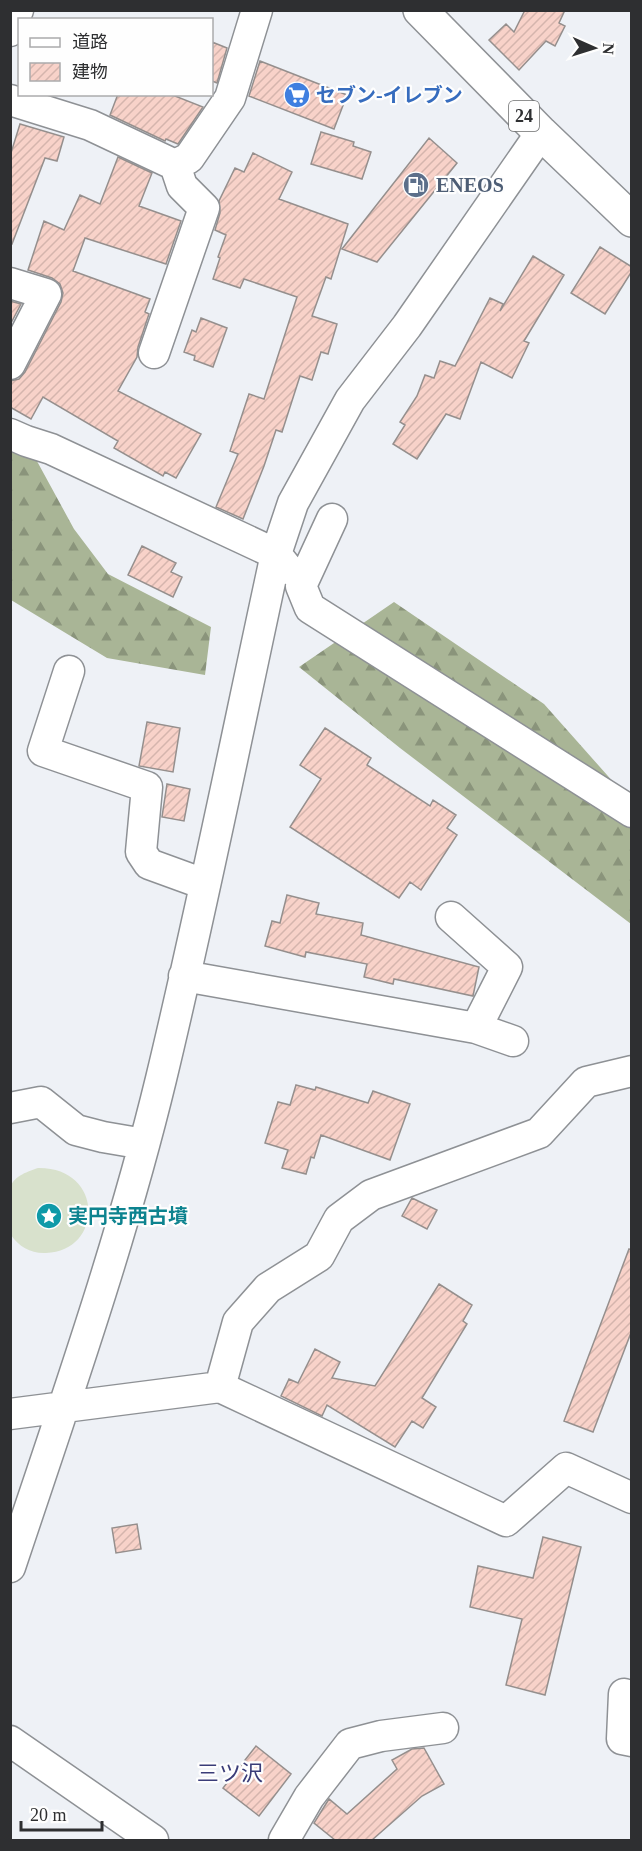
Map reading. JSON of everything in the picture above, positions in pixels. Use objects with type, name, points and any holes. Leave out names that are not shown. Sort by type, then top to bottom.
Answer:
[{"type":"main road","name":"24","points":[[420,10],[541,133],[632,220]]},
{"type":"street","points":[[10,31],[18,10]]},
{"type":"street","points":[[175,165],[189,158],[230,98],[257,10]]},
{"type":"street","points":[[10,100],[90,124],[175,165],[182,186],[204,208],[154,353]]},
{"type":"street","points":[[10,1567],[115,1249],[144,1144],[161,1079],[276,554],[293,503],[350,400],[407,326],[541,133]]},
{"type":"street","points":[[10,283],[46,294],[10,364]]},
{"type":"street","points":[[10,434],[51,449],[276,554],[302,586],[310,608],[632,812]]},
{"type":"street","points":[[302,586],[332,519]]},
{"type":"street","points":[[69,671],[43,752],[147,787],[141,852],[149,864],[204,884]]},
{"type":"street","points":[[451,917],[507,967],[476,1028]]},
{"type":"street","points":[[184,976],[476,1028],[513,1041]]},
{"type":"street","points":[[220,1387],[238,1322],[268,1288],[319,1256],[339,1220],[371,1195],[539,1133],[586,1082],[632,1071]]},
{"type":"street","points":[[10,1108],[41,1102],[76,1130],[144,1144]]},
{"type":"street","points":[[10,1414],[220,1387],[506,1521],[566,1468],[632,1498]]},
{"type":"street","points":[[624,1694],[622,1739],[632,1741]]},
{"type":"street","points":[[284,1840],[309,1797],[350,1744],[381,1736],[444,1728]]},
{"type":"street","points":[[10,1741],[153,1840]]},
{"type":"green space","points":[[10,441],[26,441],[74,529],[108,574],[211,627],[205,675],[107,658],[11,600]]},
{"type":"green space","points":[[394,602],[544,704],[631,802],[631,924],[400,748],[299,667]]},
{"type":"green space","name":"実円寺西古墳","points":[[38,1168],[60,1171],[75,1181],[85,1194],[89,1209],[86,1225],[78,1239],[65,1249],[46,1253],[36,1252],[26,1249],[11,1235],[9,1202],[11,1186],[18,1177]]},
{"type":"building","points":[[525,10],[565,10],[559,23],[565,26],[555,46],[546,41],[519,70],[489,40],[506,24],[514,32]]},
{"type":"building","points":[[213,42],[227,48],[217,83],[213,81]]},
{"type":"building","name":"セブン-イレブン","points":[[260,61],[347,95],[334,129],[249,96]]},
{"type":"building","points":[[117,96],[175,96],[203,107],[178,144],[166,139],[165,141],[110,115]]},
{"type":"building","points":[[20,124],[64,137],[57,161],[45,158],[12,244],[10,243],[10,156]]},
{"type":"building","points":[[321,132],[354,142],[353,146],[371,152],[362,179],[311,164]]},
{"type":"building","name":"ENEOS","points":[[429,138],[457,163],[377,262],[342,249]]},
{"type":"building","points":[[253,153],[292,172],[279,199],[348,224],[331,279],[326,277],[312,316],[337,324],[328,354],[321,352],[312,380],[300,376],[282,432],[276,430],[243,519],[216,507],[238,454],[230,451],[249,394],[264,399],[297,297],[244,279],[240,288],[213,279],[226,235],[215,230],[220,213],[219,201],[235,168],[244,172]]},
{"type":"building","points":[[118,157],[152,173],[139,206],[181,221],[166,264],[85,238],[73,271],[150,299],[145,312],[149,314],[137,357],[118,391],[201,434],[176,478],[165,472],[163,476],[114,448],[118,441],[43,397],[31,419],[10,407],[10,381],[19,379],[25,372],[61,302],[63,293],[60,284],[52,278],[28,270],[44,221],[64,230],[80,195],[100,204]]},
{"type":"building","points":[[600,247],[632,267],[632,271],[605,314],[571,293]]},
{"type":"building","points":[[533,256],[564,275],[524,341],[529,343],[512,378],[481,362],[460,419],[446,414],[417,459],[393,444],[405,425],[400,422],[417,396],[425,375],[434,378],[440,361],[455,366],[490,298],[503,304],[500,311]]},
{"type":"building","points":[[10,301],[21,304],[10,325]]},
{"type":"building","points":[[201,318],[227,328],[213,367],[194,360],[195,356],[184,352],[192,330],[196,332]]},
{"type":"building","points":[[142,546],[176,563],[171,572],[182,577],[173,597],[128,575]]},
{"type":"building","points":[[147,722],[180,728],[173,772],[139,766]]},
{"type":"building","points":[[325,728],[371,758],[367,765],[430,806],[433,800],[456,815],[447,828],[457,835],[421,890],[410,882],[399,898],[290,827],[321,779],[300,765]]},
{"type":"building","points":[[167,784],[190,789],[184,821],[162,817]]},
{"type":"building","points":[[287,895],[319,903],[316,914],[363,923],[361,935],[479,967],[473,996],[394,979],[393,984],[364,977],[367,964],[306,952],[305,957],[265,946],[272,921],[280,923]]},
{"type":"building","points":[[296,1085],[315,1090],[316,1087],[368,1103],[373,1091],[410,1104],[390,1160],[321,1135],[306,1174],[282,1168],[288,1150],[265,1143],[278,1102],[290,1105]]},
{"type":"building","points":[[412,1198],[437,1210],[427,1229],[402,1216]]},
{"type":"building","points":[[629,1249],[632,1250],[632,1330],[593,1432],[564,1421]]},
{"type":"building","points":[[439,1284],[472,1305],[463,1321],[467,1324],[422,1398],[436,1407],[423,1428],[412,1421],[395,1447],[327,1405],[322,1416],[281,1396],[289,1379],[298,1383],[315,1349],[340,1362],[332,1378],[375,1386]]},
{"type":"building","points":[[137,1524],[141,1549],[116,1553],[112,1528]]},
{"type":"building","points":[[543,1537],[581,1547],[545,1695],[506,1685],[522,1619],[470,1607],[478,1566],[533,1578]]},
{"type":"building","points":[[256,1746],[291,1774],[259,1816],[223,1788]]},
{"type":"building","points":[[424,1748],[444,1784],[422,1796],[372,1840],[335,1840],[314,1823],[329,1799],[347,1814],[397,1769],[392,1760],[412,1749]]},
{"type":"place","name":"セブン-イレブン","points":[[297,95]]},
{"type":"place","name":"ENEOS","points":[[416,185]]},
{"type":"place","name":"実円寺西古墳","points":[[49,1216]]},
{"type":"district","name":"三ツ沢","points":[[230,1773]]}]
